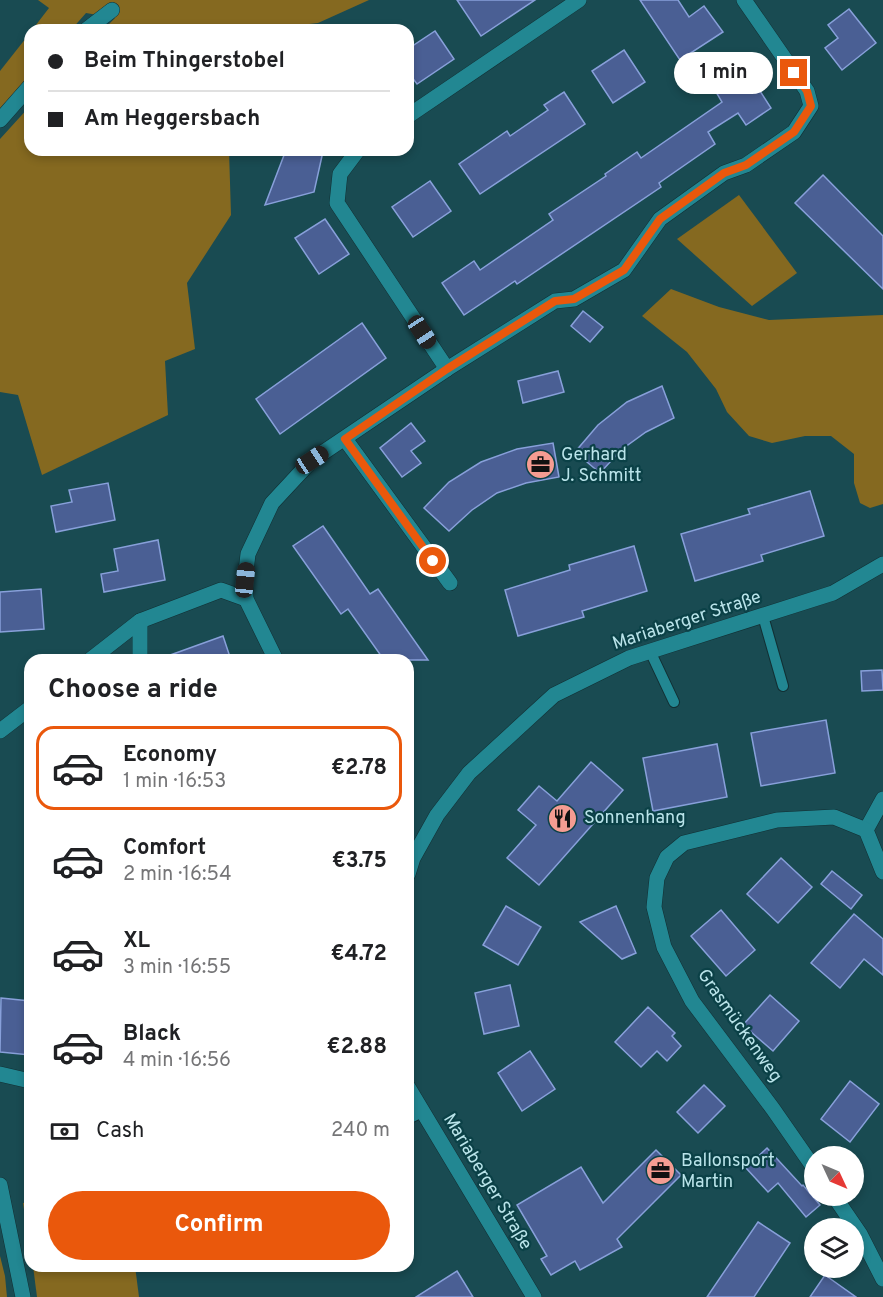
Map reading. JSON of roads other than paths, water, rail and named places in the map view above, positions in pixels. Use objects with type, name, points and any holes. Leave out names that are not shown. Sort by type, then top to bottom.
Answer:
[{"type":"street","points":[[414,112],[579,0]]},
{"type":"street","points":[[273,654],[246,599],[245,580],[248,555],[272,503],[312,460],[447,369],[555,301],[574,299],[624,270],[660,219],[724,173],[746,165],[794,132],[806,116],[811,106],[807,91],[744,0]]},
{"type":"street","points":[[94,24],[112,10]]},
{"type":"street","points":[[0,120],[24,93]]},
{"type":"street","points":[[354,156],[340,174],[337,202],[447,369]]},
{"type":"street","points":[[345,439],[450,583]]},
{"type":"street","name":"Mariaberger Straße","points":[[414,850],[468,772],[555,695],[628,658],[833,593],[883,564]]},
{"type":"street","points":[[98,654],[140,621],[221,590],[246,599]]},
{"type":"street","points":[[140,621],[140,654]]},
{"type":"street","points":[[0,731],[24,713]]},
{"type":"street","points":[[883,799],[866,830],[883,872]]},
{"type":"street","name":"Grasmückenweg","points":[[804,1153],[773,1108],[692,1001],[664,947],[654,907],[657,878],[667,858],[684,843],[777,820],[834,817],[866,830]]},
{"type":"street","points":[[0,1074],[24,1080]]},
{"type":"street","name":"Mariaberger Straße","points":[[415,1116],[527,1295]]},
{"type":"street","points":[[0,1185],[23,1297]]},
{"type":"street","points":[[841,1206],[860,1234],[883,1279]]},
{"type":"lane","points":[[763,616],[783,686]]},
{"type":"lane","points":[[650,651],[674,702]]},
{"type":"place","name":"Gerhard J. Schmitt","points":[[540,465]]},
{"type":"place","name":"Sonnenhang","points":[[563,818]]},
{"type":"place","name":"Ballonsport Martin","points":[[660,1171]]}]
